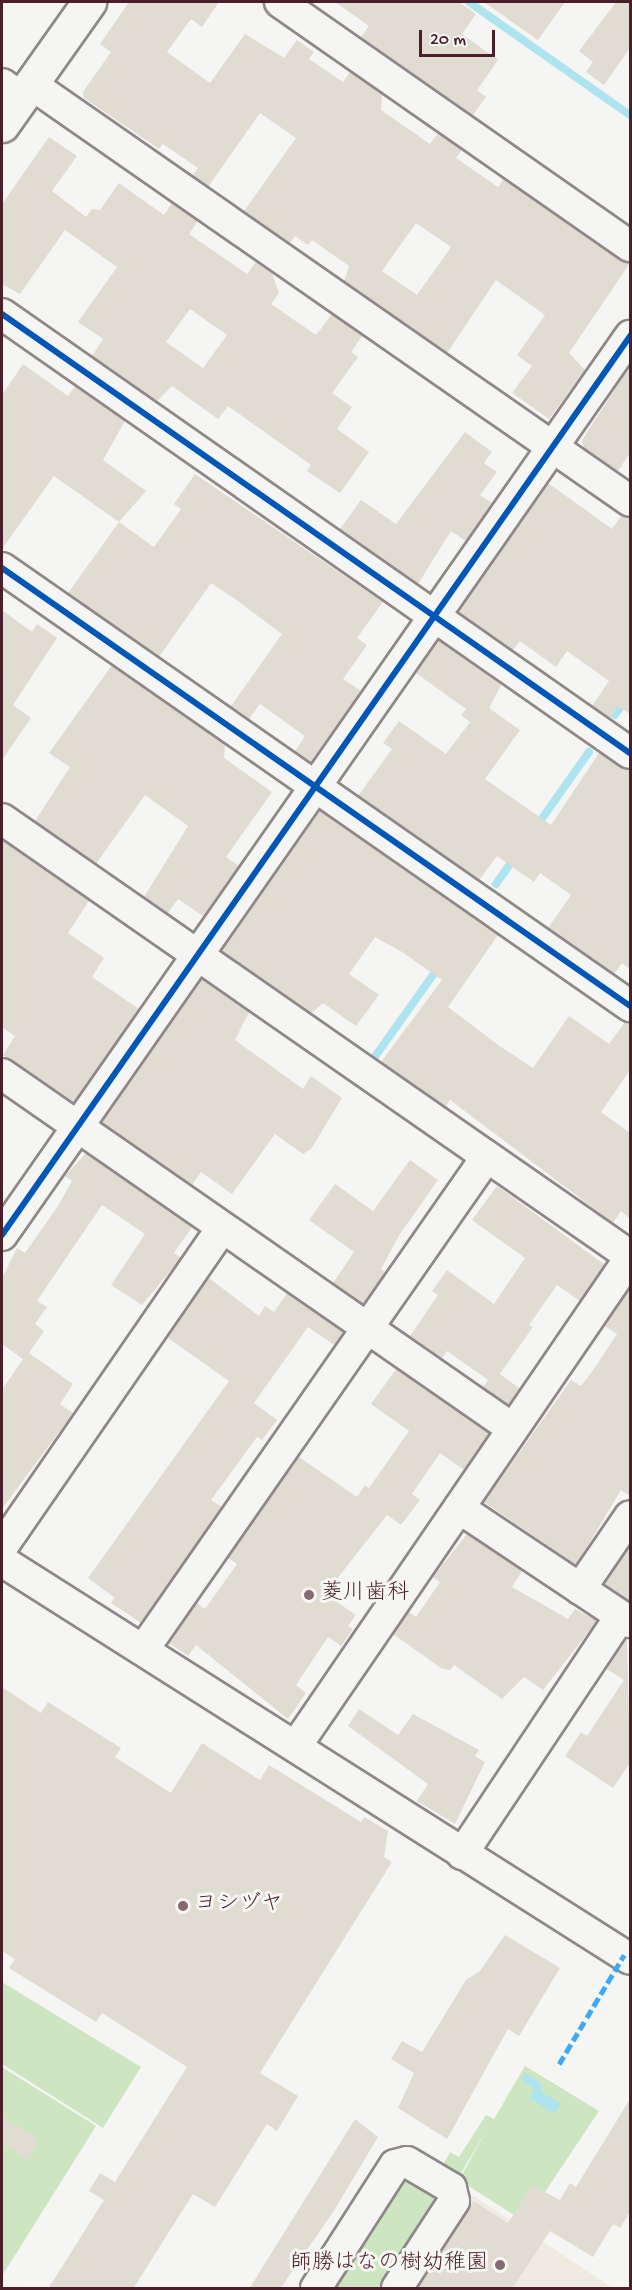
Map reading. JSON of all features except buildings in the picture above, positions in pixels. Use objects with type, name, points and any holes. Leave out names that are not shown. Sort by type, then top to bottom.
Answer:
[{"type":"main road","points":[[2,125],[18,89],[89,2]]},
{"type":"street","points":[[280,2],[630,246]]},
{"type":"street","points":[[18,89],[554,447],[630,501]]},
{"type":"street","points":[[2,314],[630,753]]},
{"type":"street","points":[[2,1235],[630,336]]},
{"type":"street","points":[[2,568],[630,1006]]},
{"type":"street","points":[[2,819],[630,1257],[296,1746]]},
{"type":"street","points":[[2,1074],[513,1429]]},
{"type":"street","points":[[143,1650],[486,1158]]},
{"type":"street","points":[[2,1547],[222,1228]]},
{"type":"street","points":[[459,1509],[626,1619],[462,1854]]},
{"type":"street","points":[[580,1589],[630,1516]]},
{"type":"street","points":[[2,1561],[296,1746],[462,1854],[628,1953]]},
{"type":"street","points":[[316,2289],[395,2165],[407,2162],[451,2188],[454,2201],[397,2289]]},
{"type":"shaded area","name":"師勝はなの樹幼稚園","points":[[474,2196],[611,2287],[407,2288],[465,2200]]},
{"type":"green space","points":[[2,1982],[141,2067],[103,2128],[2,2064]]},
{"type":"green space","points":[[525,2066],[599,2111],[525,2222],[459,2180],[488,2128],[458,2178],[442,2167],[450,2152],[459,2157],[486,2115],[494,2119]]},
{"type":"green space","points":[[2,2067],[96,2126],[2,2276]]},
{"type":"green space","points":[[402,2176],[442,2193],[388,2288],[336,2288],[334,2283]]},
{"type":"water","points":[[525,2073],[541,2083],[541,2092],[561,2103],[555,2113],[530,2099],[534,2089],[521,2080]]},
{"type":"waterway","points":[[469,2],[630,115]]},
{"type":"waterway","points":[[615,715],[630,693]]},
{"type":"waterway","points":[[536,827],[589,752]]},
{"type":"waterway","points":[[496,884],[515,857]]},
{"type":"waterway","points":[[369,1065],[438,968]]},
{"type":"marked path","points":[[559,2064],[624,1955]]},
{"type":"cycle path","points":[[2,314],[630,753]]},
{"type":"cycle path","points":[[2,1235],[630,336]]},
{"type":"cycle path","points":[[2,568],[630,1006]]},
{"type":"place","name":"菱川歯科","points":[[309,1595]]},
{"type":"place","name":"ヨシヅヤ","points":[[183,1906]]},
{"type":"place","name":"師勝はなの樹幼稚園","points":[[500,2265]]}]
